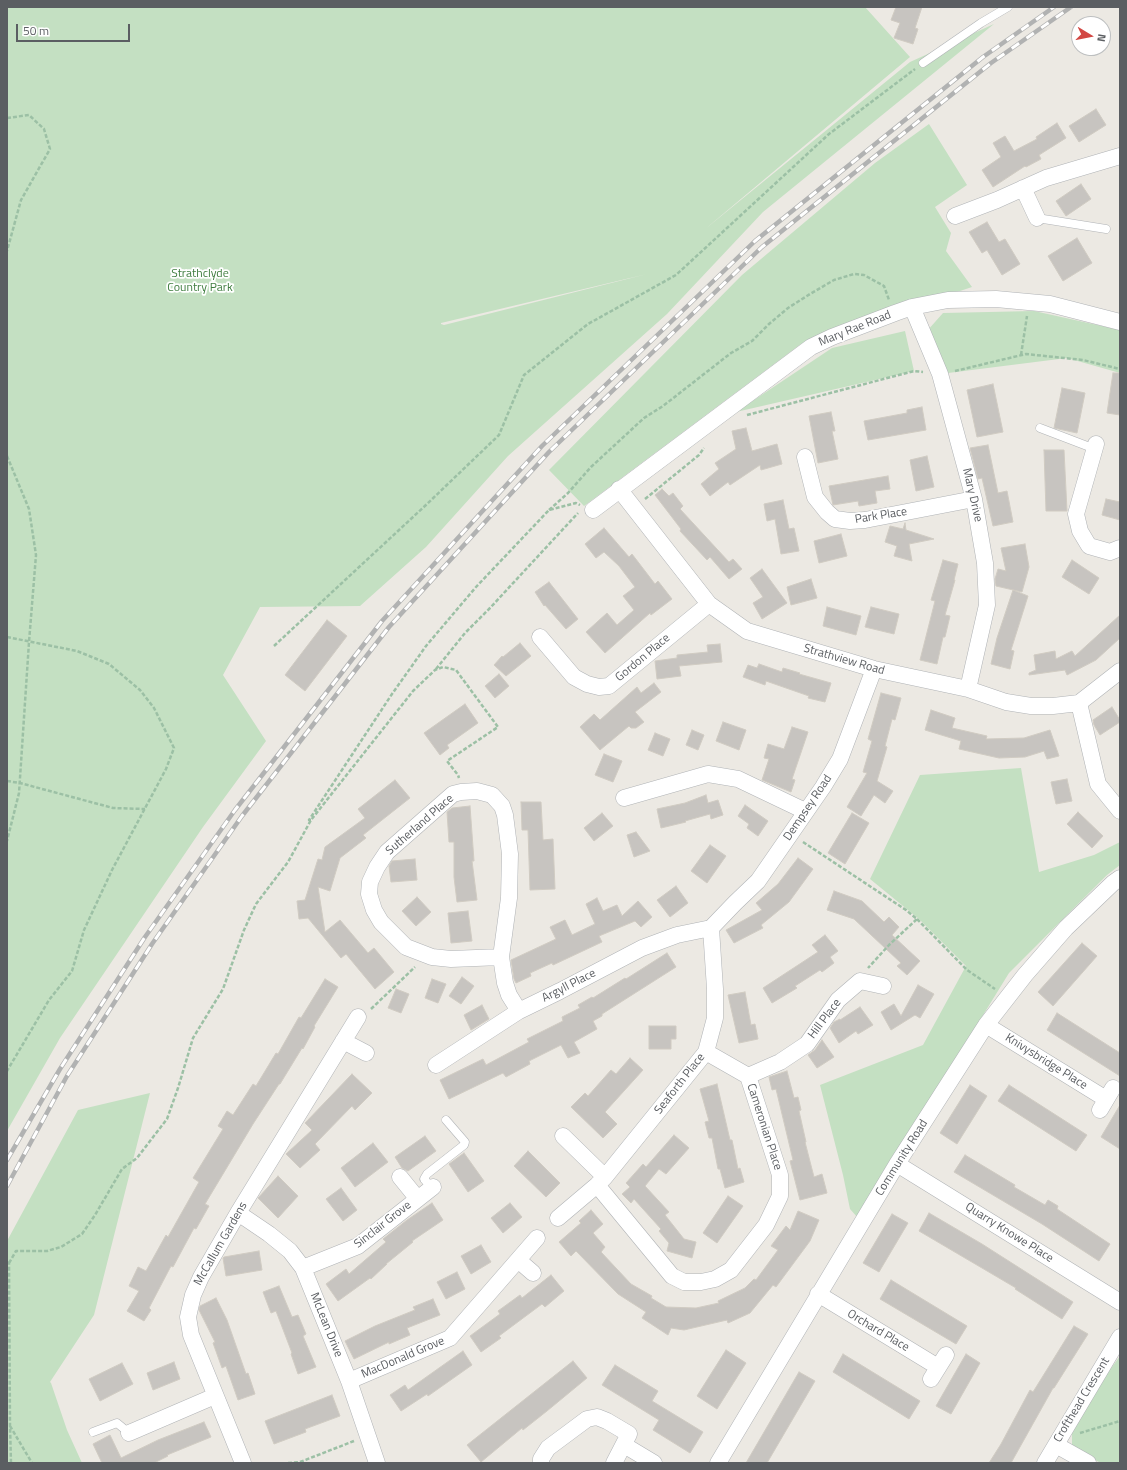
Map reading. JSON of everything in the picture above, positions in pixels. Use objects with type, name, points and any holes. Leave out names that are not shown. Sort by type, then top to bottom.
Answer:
[{"type":"street","points":[[955,216],[998,200],[1046,178],[1120,156]]},
{"type":"street","points":[[1023,188],[1037,218]]},
{"type":"street","name":"Mary Rae Road","points":[[588,508],[619,490],[811,347],[832,337],[912,307],[948,300],[996,299],[1050,304],[1120,322]]},
{"type":"street","name":"Mary Drive","points":[[912,307],[940,374],[974,499],[985,563],[987,605],[968,689]]},
{"type":"street","points":[[1096,447],[1076,514],[1080,531],[1089,546],[1110,552],[1120,548]]},
{"type":"street","name":"Park Place","points":[[805,457],[816,498],[827,512],[835,518],[850,521],[865,520],[974,499]]},
{"type":"street","name":"Strathview Road","points":[[619,490],[708,604],[747,631],[874,669],[968,689],[1006,702],[1031,706],[1053,706],[1079,703]]},
{"type":"street","name":"Gordon Place","points":[[540,636],[574,677],[587,684],[599,687],[609,686],[708,604]]},
{"type":"street","name":"Dempsey Road","points":[[711,928],[735,902],[758,881],[823,787],[840,759],[874,669]]},
{"type":"street","points":[[1120,671],[1079,703],[1098,784],[1120,811]]},
{"type":"street","points":[[624,798],[708,774],[738,779],[805,811]]},
{"type":"street","name":"Sutherland Place","points":[[501,958],[451,959],[432,957],[406,947],[381,922],[374,910],[369,894],[370,882],[377,867],[387,852],[453,794],[477,791],[492,795],[502,806],[505,815],[510,861],[509,898],[501,958],[505,983],[509,995],[519,1011]]},
{"type":"street","name":"Community Road","points":[[718,1463],[897,1164],[986,1025],[1025,975],[1066,928],[1118,884]]},
{"type":"street","name":"Argyll Place","points":[[436,1065],[519,1011],[642,948],[676,935],[711,928]]},
{"type":"street","name":"Seaforth Place","points":[[558,1218],[601,1181],[706,1052],[715,1018],[715,989],[711,928]]},
{"type":"street","points":[[860,981],[883,986]]},
{"type":"street","name":"Hill Place","points":[[748,1076],[780,1062],[807,1044],[838,1000],[860,981]]},
{"type":"street","name":"McCallum Gardens","points":[[243,1463],[191,1335],[188,1316],[193,1296],[201,1277],[238,1214],[358,1017]]},
{"type":"street","name":"Knivysbridge Place","points":[[986,1025],[1106,1099]]},
{"type":"street","points":[[343,1041],[366,1053]]},
{"type":"street","name":"Cameronian Place","points":[[601,1181],[672,1276],[684,1282],[701,1282],[715,1280],[731,1270],[766,1225],[780,1196],[780,1174],[748,1076],[706,1052]]},
{"type":"street","points":[[563,1136],[601,1181]]},
{"type":"street","name":"Quarry Knowe Place","points":[[897,1164],[1120,1302]]},
{"type":"street","name":"Sinclair Grove","points":[[400,1177],[417,1198]]},
{"type":"street","name":"Sinclair Grove","points":[[303,1268],[358,1246],[432,1187]]},
{"type":"street","name":"McLean Drive","points":[[238,1214],[269,1234],[290,1251],[303,1268],[349,1381],[377,1463]]},
{"type":"street","name":"MacDonald Grove","points":[[349,1381],[450,1338],[537,1238]]},
{"type":"street","points":[[518,1260],[533,1273]]},
{"type":"street","name":"Orchard Place","points":[[818,1294],[939,1367]]},
{"type":"street","name":"Crofthead Crescent","points":[[1045,1463],[1120,1337]]},
{"type":"street","points":[[128,1433],[215,1396]]},
{"type":"street","points":[[541,1463],[541,1459],[548,1448],[587,1419],[597,1417],[629,1434],[614,1463]]},
{"type":"street","points":[[1058,1442],[1088,1463]]},
{"type":"street","points":[[624,1445],[654,1463]]},
{"type":"lane","points":[[923,63],[981,23],[1008,7]]},
{"type":"lane","points":[[1037,218],[1106,229]]},
{"type":"lane","points":[[1040,428],[1096,447]]},
{"type":"lane","name":"Sinclair Grove","points":[[432,1187],[424,1179],[427,1174],[464,1145],[465,1142],[446,1120]]},
{"type":"lane","points":[[93,1432],[117,1423],[128,1433]]},
{"type":"path","points":[[274,646],[399,531],[499,435],[524,375],[588,324],[676,275],[829,134],[923,63]]},
{"type":"path","points":[[7,118],[29,116],[44,129],[50,149],[21,200],[7,251]]},
{"type":"path","points":[[311,820],[309,820],[326,792],[426,646],[476,587],[548,510],[568,493],[591,467],[644,418],[663,406],[731,352],[752,341],[788,308],[834,280],[854,274],[864,275],[884,286],[895,313]]},
{"type":"path","points":[[1020,355],[1029,302]]},
{"type":"path","points":[[744,415],[914,371],[940,374],[1026,354],[1083,360],[1120,370]]},
{"type":"path","points":[[634,508],[699,455],[708,443]]},
{"type":"path","points":[[7,456],[29,509],[36,554],[19,793],[7,842]]},
{"type":"path","points":[[11,1463],[8,1263],[16,1251],[47,1251],[70,1242],[82,1234],[122,1169],[137,1158],[167,1118],[194,1038],[223,989],[244,930],[253,910],[288,862],[311,820],[413,691],[435,670],[465,633],[588,508],[576,503],[548,510]]},
{"type":"path","points":[[7,637],[77,651],[109,664],[140,690],[154,708],[174,748],[166,769],[112,870],[84,930],[72,970],[49,1000],[7,1071]]},
{"type":"path","points":[[435,670],[444,667],[456,670],[498,727],[447,761],[458,775],[461,792]]},
{"type":"path","points":[[7,781],[20,783],[113,808],[145,809]]},
{"type":"path","points":[[791,834],[906,910],[917,919],[967,970],[1007,998]]},
{"type":"path","points":[[860,981],[869,966],[917,919]]},
{"type":"path","points":[[358,1017],[366,1013],[416,966],[422,954]]},
{"type":"path","points":[[1058,1442],[1120,1421]]},
{"type":"path","points":[[10,1425],[32,1463]]},
{"type":"path","points":[[288,1463],[300,1463],[351,1443],[366,1433]]},
{"type":"green space","name":"Strathclyde Country Park","points":[[7,7],[865,7],[910,57],[704,230],[910,62],[994,24],[763,212],[667,314],[508,456],[426,547],[360,606],[260,607],[223,675],[266,741],[203,827],[60,1038],[7,1131]],"holes":[[[647,274],[444,325],[441,323]]]},
{"type":"green space","points":[[929,124],[967,185],[935,207],[951,233],[946,251],[972,287],[801,344],[584,506],[549,470],[742,275],[875,163]]},
{"type":"green space","points":[[1034,311],[1120,330],[1120,373],[1067,358],[940,374],[927,331],[943,313]]},
{"type":"green space","points":[[905,331],[914,371],[736,412],[832,348]]},
{"type":"green space","points":[[1021,768],[1039,872],[1094,855],[1120,842],[1120,865],[1107,875],[1009,973],[858,1218],[850,1209],[820,1085],[923,1045],[966,966],[919,919],[870,879],[920,775]]},
{"type":"green space","points":[[150,1093],[94,1315],[50,1382],[67,1430],[82,1463],[7,1463],[7,1241],[78,1110]]},
{"type":"green space","points":[[1120,1356],[1120,1463],[1101,1463],[1089,1457],[1072,1445],[1072,1431]]},
{"type":"building","points":[[896,7],[922,7],[915,28],[918,29],[913,44],[894,38],[900,23],[891,20]]},
{"type":"building","points":[[1096,109],[1106,125],[1079,142],[1069,126]]},
{"type":"building","points":[[1057,123],[1066,138],[1039,155],[1041,159],[1026,167],[1025,166],[993,187],[982,170],[1001,157],[993,143],[1005,136],[1014,151],[1037,139],[1036,137]]},
{"type":"building","points":[[1081,184],[1091,199],[1066,216],[1056,201]]},
{"type":"building","points":[[987,222],[999,242],[1005,239],[1020,264],[1002,275],[987,250],[982,253],[969,232]]},
{"type":"building","points":[[1077,238],[1092,263],[1063,281],[1048,256]]},
{"type":"building","points":[[1113,373],[1120,373],[1120,415],[1107,413]]},
{"type":"building","points":[[993,384],[1003,432],[977,437],[967,390]]},
{"type":"building","points":[[1062,388],[1085,393],[1077,433],[1054,428]]},
{"type":"building","points":[[922,407],[926,430],[868,440],[864,421],[907,413],[907,410]]},
{"type":"building","points":[[831,412],[835,431],[832,431],[838,459],[818,463],[809,416]]},
{"type":"building","points":[[746,428],[752,451],[777,444],[782,464],[761,470],[760,465],[730,485],[728,482],[710,496],[701,484],[719,469],[715,463],[736,449],[732,431]]},
{"type":"building","points":[[988,445],[998,493],[1007,491],[1013,522],[993,526],[982,478],[978,479],[970,448]]},
{"type":"building","points":[[1044,450],[1064,450],[1067,511],[1046,511]]},
{"type":"building","points":[[927,456],[934,487],[916,491],[910,460]]},
{"type":"building","points":[[888,476],[890,489],[875,491],[877,503],[859,506],[858,501],[833,505],[829,486]]},
{"type":"building","points":[[662,489],[669,496],[673,493],[683,506],[680,509],[729,562],[733,559],[742,569],[729,579],[710,557],[707,560],[680,531],[681,529],[655,495]]},
{"type":"building","points":[[1106,499],[1120,502],[1120,520],[1102,515]]},
{"type":"building","points":[[783,500],[789,529],[794,528],[799,551],[781,554],[775,519],[767,521],[764,504]]},
{"type":"building","points":[[905,523],[906,530],[934,539],[909,544],[912,561],[894,556],[897,546],[885,542],[890,526],[903,529]]},
{"type":"building","points":[[604,528],[629,557],[632,554],[655,584],[658,581],[672,599],[651,615],[650,613],[605,653],[586,632],[607,613],[617,625],[634,610],[623,596],[635,587],[619,566],[604,552],[596,558],[585,544]]},
{"type":"building","points":[[841,534],[847,556],[819,563],[814,541]]},
{"type":"building","points":[[1025,544],[1029,567],[1022,592],[996,586],[995,579],[998,569],[1006,571],[1001,548]]},
{"type":"building","points":[[943,560],[958,564],[945,615],[950,616],[945,637],[943,637],[937,664],[920,660],[935,601],[931,600]]},
{"type":"building","points":[[1072,560],[1099,578],[1089,594],[1062,577]]},
{"type":"building","points":[[762,569],[787,603],[762,619],[753,603],[763,597],[750,578]]},
{"type":"building","points":[[811,579],[817,598],[791,605],[787,587]]},
{"type":"building","points":[[549,582],[578,619],[566,629],[545,605],[544,606],[535,592]]},
{"type":"building","points":[[1013,590],[1028,596],[1011,650],[1014,651],[1010,669],[991,664],[997,638]]},
{"type":"building","points":[[827,607],[861,616],[856,635],[823,626]]},
{"type":"building","points":[[871,607],[899,614],[894,634],[865,627]]},
{"type":"building","points":[[1120,615],[1120,638],[1096,660],[1067,675],[1065,670],[1029,675],[1029,673],[1036,670],[1034,655],[1055,651],[1056,659],[1072,651],[1075,656]]},
{"type":"building","points":[[327,620],[347,636],[305,691],[285,675]]},
{"type":"building","points":[[520,643],[531,656],[506,676],[494,665],[502,656],[503,657]]},
{"type":"building","points":[[720,644],[722,662],[679,666],[681,676],[657,679],[655,661],[677,658],[677,655],[708,652],[707,645]]},
{"type":"building","points":[[759,664],[782,672],[783,668],[831,683],[825,702],[808,698],[809,696],[766,681],[765,685],[743,677],[748,665],[757,668]]},
{"type":"building","points":[[499,674],[509,686],[495,698],[485,686]]},
{"type":"building","points":[[654,683],[661,692],[635,712],[644,722],[636,728],[631,728],[629,726],[600,750],[580,727],[594,714],[600,720],[637,687],[641,693]]},
{"type":"building","points":[[881,693],[901,698],[895,720],[892,719],[885,746],[887,747],[877,781],[893,791],[885,803],[874,795],[861,816],[847,807],[867,773],[863,772],[872,741],[868,739]]},
{"type":"building","points":[[465,704],[478,723],[447,745],[449,748],[440,755],[424,733]]},
{"type":"building","points":[[1112,707],[1120,722],[1100,735],[1094,725],[1093,720]]},
{"type":"building","points":[[931,710],[955,718],[952,728],[987,736],[986,739],[1024,738],[1050,730],[1059,756],[1047,759],[1044,751],[1025,757],[999,758],[959,749],[961,741],[925,730]]},
{"type":"building","points":[[723,722],[746,730],[739,750],[716,741]]},
{"type":"building","points":[[792,727],[808,732],[792,779],[795,780],[791,792],[762,780],[769,759],[764,758],[768,744],[784,749]]},
{"type":"building","points":[[692,730],[704,735],[698,750],[686,745]]},
{"type":"building","points":[[655,733],[670,739],[663,756],[648,750]]},
{"type":"building","points":[[604,754],[622,761],[613,782],[595,775]]},
{"type":"building","points":[[1067,779],[1072,801],[1056,804],[1051,782]]},
{"type":"building","points":[[395,780],[410,798],[363,835],[366,838],[340,858],[330,891],[318,887],[325,932],[340,920],[368,953],[374,948],[394,972],[375,989],[346,954],[341,958],[308,918],[299,919],[297,901],[305,900],[318,859],[322,860],[325,847],[365,818],[358,809]]},
{"type":"building","points":[[706,795],[708,803],[718,800],[723,815],[711,819],[710,814],[661,828],[657,809],[685,803]]},
{"type":"building","points":[[521,802],[541,802],[543,840],[553,839],[555,889],[530,890],[528,830],[522,830]]},
{"type":"building","points":[[745,805],[768,821],[758,836],[747,828],[749,824],[738,816]]},
{"type":"building","points":[[470,806],[474,861],[472,861],[477,900],[457,902],[454,877],[454,842],[449,842],[447,812],[452,808]]},
{"type":"building","points":[[1078,812],[1103,836],[1092,848],[1067,824]]},
{"type":"building","points":[[602,813],[613,826],[594,841],[584,828]]},
{"type":"building","points":[[852,813],[869,823],[845,864],[828,853]]},
{"type":"building","points":[[636,832],[650,851],[634,857],[627,835]]},
{"type":"building","points":[[710,845],[726,856],[707,883],[691,871]]},
{"type":"building","points":[[798,858],[813,869],[789,902],[761,925],[763,928],[734,943],[726,930],[762,910],[756,903],[778,884]]},
{"type":"building","points":[[415,859],[417,880],[391,882],[389,866],[392,861]]},
{"type":"building","points":[[676,886],[688,903],[670,917],[657,900]]},
{"type":"building","points":[[834,891],[862,901],[884,922],[889,917],[899,927],[892,935],[920,961],[907,975],[897,966],[901,963],[854,919],[827,910]]},
{"type":"building","points":[[417,897],[431,912],[416,926],[402,911]]},
{"type":"building","points":[[597,898],[603,911],[617,905],[622,916],[638,901],[652,917],[641,927],[635,921],[599,936],[602,942],[553,965],[552,963],[530,973],[531,976],[516,983],[511,960],[556,939],[550,927],[565,920],[572,935],[595,924],[586,904]]},
{"type":"building","points":[[468,911],[472,941],[451,943],[448,913]]},
{"type":"building","points":[[825,935],[838,951],[830,957],[834,963],[822,972],[820,970],[795,986],[797,988],[772,1003],[763,988],[818,952],[812,945]]},
{"type":"building","points":[[1082,943],[1097,956],[1053,1006],[1038,992]]},
{"type":"building","points":[[667,953],[676,967],[593,1021],[597,1029],[574,1042],[580,1053],[568,1058],[561,1045],[529,1061],[530,1064],[506,1077],[503,1073],[449,1099],[440,1080],[483,1059],[486,1065],[529,1042],[527,1039],[563,1021],[562,1017],[580,1008],[578,1005],[592,997],[593,998],[625,978],[626,979]]},
{"type":"building","points":[[462,977],[474,986],[461,1004],[449,996]]},
{"type":"building","points":[[325,979],[338,987],[314,1026],[315,1027],[303,1049],[302,1048],[253,1124],[205,1204],[209,1206],[196,1229],[194,1228],[173,1267],[171,1266],[149,1308],[151,1310],[144,1321],[127,1311],[139,1291],[129,1286],[138,1267],[146,1271],[166,1235],[168,1237],[199,1182],[193,1178],[223,1129],[218,1126],[227,1111],[233,1115],[253,1084],[256,1086],[276,1053],[278,1054],[299,1017],[301,1018]]},
{"type":"building","points":[[432,979],[446,984],[438,1003],[425,998]]},
{"type":"building","points":[[918,985],[934,994],[920,1018],[915,1015],[891,1030],[881,1012],[894,1004],[901,1016]]},
{"type":"building","points":[[396,989],[409,994],[401,1013],[388,1008]]},
{"type":"building","points":[[745,992],[751,1025],[755,1024],[758,1039],[739,1043],[728,995]]},
{"type":"building","points":[[482,1005],[489,1019],[471,1030],[464,1015]]},
{"type":"building","points":[[860,1007],[873,1025],[858,1034],[856,1031],[839,1043],[830,1028],[834,1022],[840,1020]]},
{"type":"building","points":[[1057,1013],[1120,1053],[1120,1076],[1047,1030]]},
{"type":"building","points":[[649,1026],[676,1026],[676,1039],[671,1039],[671,1049],[649,1049]]},
{"type":"building","points":[[822,1040],[834,1057],[817,1068],[808,1055],[815,1050]]},
{"type":"building","points":[[630,1058],[643,1070],[605,1112],[617,1124],[603,1138],[571,1107],[585,1093],[588,1096],[611,1070],[616,1074]]},
{"type":"building","points":[[787,1071],[794,1098],[798,1097],[805,1142],[814,1177],[822,1174],[827,1193],[800,1200],[790,1161],[793,1160],[776,1089],[772,1090],[769,1077]]},
{"type":"building","points":[[352,1074],[372,1093],[355,1110],[352,1106],[315,1144],[320,1150],[300,1168],[286,1154],[312,1130],[305,1123]]},
{"type":"building","points":[[717,1084],[730,1140],[732,1140],[738,1169],[740,1168],[744,1182],[725,1188],[720,1169],[718,1169],[712,1138],[709,1138],[705,1122],[709,1121],[700,1089]]},
{"type":"building","points":[[970,1085],[987,1096],[957,1144],[940,1133]]},
{"type":"building","points":[[1009,1085],[1087,1135],[1076,1151],[998,1101]]},
{"type":"building","points":[[1120,1105],[1120,1149],[1101,1137]]},
{"type":"building","points":[[674,1135],[689,1148],[666,1174],[659,1169],[645,1186],[669,1212],[665,1215],[684,1239],[696,1242],[692,1258],[667,1251],[669,1243],[659,1231],[661,1229],[634,1199],[631,1203],[622,1194],[630,1187],[626,1183],[643,1164],[646,1167]]},
{"type":"building","points":[[425,1136],[436,1151],[408,1171],[402,1168],[395,1157]]},
{"type":"building","points":[[373,1143],[388,1162],[355,1187],[341,1168]]},
{"type":"building","points":[[528,1151],[560,1183],[546,1197],[514,1166]]},
{"type":"building","points":[[464,1153],[484,1181],[468,1192],[449,1164]]},
{"type":"building","points":[[965,1155],[1045,1205],[1048,1200],[1058,1206],[1057,1209],[1110,1244],[1099,1261],[1042,1224],[954,1172]]},
{"type":"building","points":[[278,1176],[298,1196],[278,1218],[258,1198]]},
{"type":"building","points":[[341,1188],[357,1210],[343,1221],[326,1199]]},
{"type":"building","points":[[728,1196],[743,1206],[717,1243],[703,1233]]},
{"type":"building","points":[[432,1203],[443,1220],[412,1241],[413,1242],[386,1264],[371,1279],[370,1278],[338,1301],[326,1284],[346,1269],[349,1274],[386,1242],[383,1239]]},
{"type":"building","points":[[510,1203],[522,1217],[503,1233],[491,1218]]},
{"type":"building","points":[[591,1210],[603,1224],[593,1233],[605,1247],[601,1252],[631,1284],[652,1296],[651,1298],[666,1307],[696,1308],[719,1303],[718,1301],[745,1288],[754,1279],[756,1280],[778,1250],[771,1246],[786,1226],[790,1230],[798,1211],[819,1220],[810,1241],[776,1287],[773,1285],[750,1313],[728,1323],[727,1320],[684,1330],[671,1328],[668,1335],[642,1318],[646,1312],[618,1294],[576,1251],[571,1256],[559,1242],[581,1223],[579,1221]]},
{"type":"building","points":[[929,1213],[982,1244],[1073,1302],[1062,1319],[1015,1289],[1016,1288],[919,1231]]},
{"type":"building","points":[[892,1214],[908,1223],[879,1272],[863,1263]]},
{"type":"building","points":[[481,1245],[491,1262],[471,1274],[461,1256]]},
{"type":"building","points":[[259,1251],[262,1270],[226,1276],[224,1257]]},
{"type":"building","points":[[457,1272],[465,1289],[446,1299],[437,1282]]},
{"type":"building","points":[[551,1275],[564,1291],[545,1307],[542,1304],[499,1336],[501,1338],[481,1352],[470,1336],[500,1314],[498,1311],[520,1295],[522,1298]]},
{"type":"building","points":[[891,1280],[967,1326],[956,1344],[880,1299]]},
{"type":"building","points":[[279,1286],[292,1317],[298,1315],[306,1334],[303,1336],[316,1367],[298,1374],[291,1354],[292,1353],[276,1311],[271,1313],[263,1292]]},
{"type":"building","points":[[216,1298],[227,1320],[246,1374],[248,1373],[255,1394],[238,1400],[226,1366],[222,1368],[213,1343],[215,1342],[199,1310],[200,1306]]},
{"type":"building","points":[[433,1299],[440,1315],[407,1328],[410,1335],[389,1344],[389,1342],[354,1359],[345,1341],[375,1326],[415,1310],[413,1307]]},
{"type":"building","points":[[1074,1326],[1088,1334],[1053,1388],[1011,1463],[989,1463],[1030,1390],[1033,1392]]},
{"type":"building","points":[[726,1350],[746,1363],[717,1409],[697,1396]]},
{"type":"building","points":[[463,1351],[472,1365],[428,1396],[427,1394],[401,1411],[390,1395],[405,1385],[408,1390]]},
{"type":"building","points":[[843,1354],[920,1401],[909,1419],[833,1372]]},
{"type":"building","points":[[966,1354],[980,1363],[951,1414],[936,1406]]},
{"type":"building","points":[[573,1361],[587,1378],[481,1462],[467,1445]]},
{"type":"building","points":[[174,1362],[180,1379],[153,1390],[147,1373]]},
{"type":"building","points":[[122,1363],[133,1384],[100,1401],[89,1379]]},
{"type":"building","points":[[615,1365],[658,1391],[652,1401],[703,1432],[690,1453],[653,1430],[659,1420],[602,1385]]},
{"type":"building","points":[[799,1372],[815,1381],[767,1463],[746,1463]]},
{"type":"building","points":[[332,1395],[340,1416],[305,1429],[306,1432],[274,1444],[265,1421]]},
{"type":"building","points":[[204,1422],[211,1437],[167,1455],[168,1456],[154,1463],[102,1463],[93,1444],[110,1435],[121,1458],[158,1440]]},
{"type":"railway","points":[[7,1160],[60,1069],[145,937],[235,810],[382,621],[542,446],[755,241],[983,57],[1054,7]]},
{"type":"railway","points":[[7,1186],[67,1076],[152,944],[242,816],[389,627],[549,452],[762,247],[991,63],[1071,7]]}]
